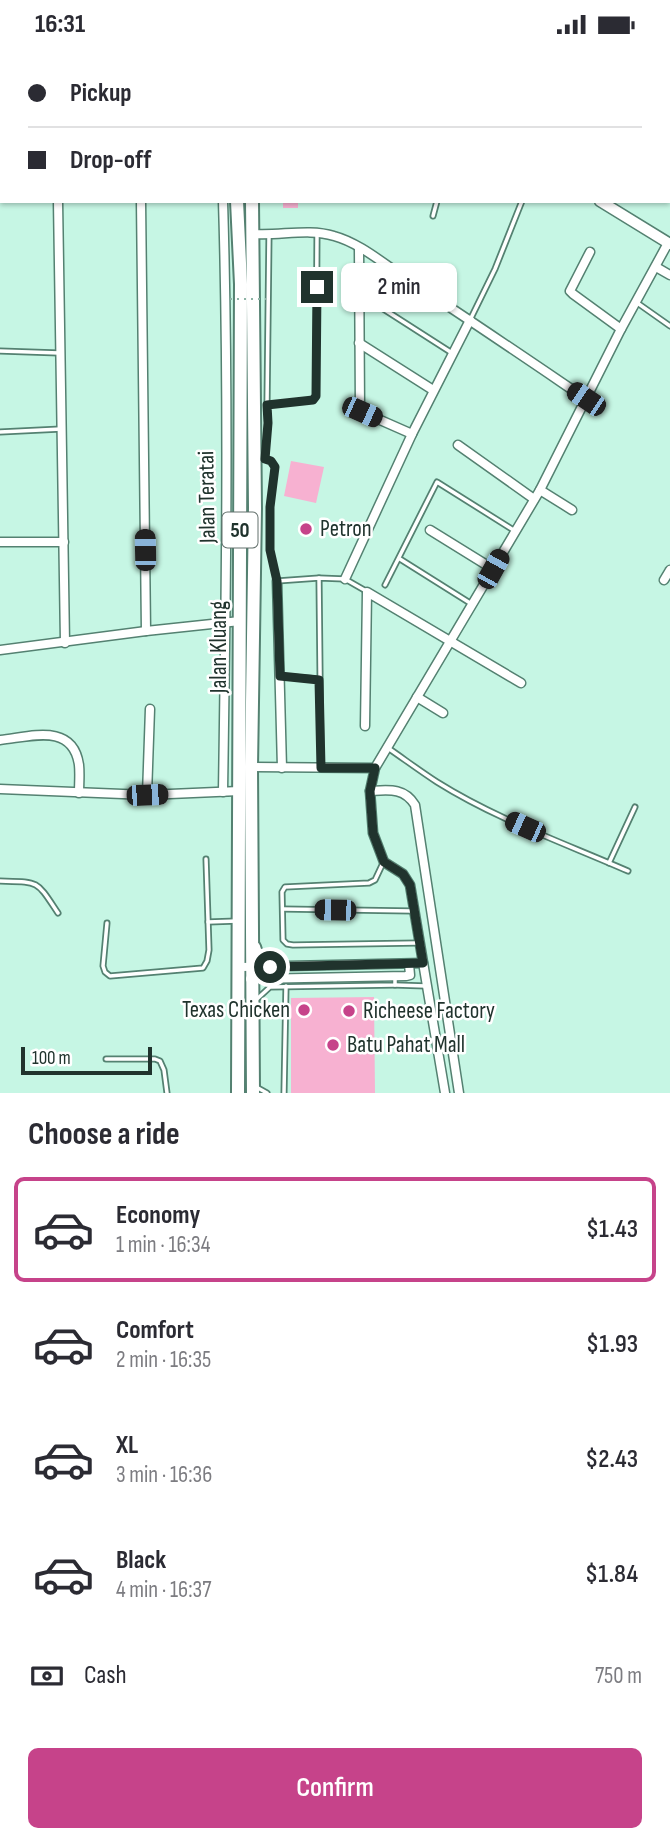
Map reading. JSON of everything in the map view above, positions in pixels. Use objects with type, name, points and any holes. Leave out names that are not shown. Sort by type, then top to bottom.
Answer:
[{"type":"highway","name":"Jalan Kluang","points":[[237,203],[241,284],[231,435],[240,621],[239,921],[252,1006],[253,1087]]},
{"type":"highway","name":"Jalan Kluang","points":[[238,1093],[245,973],[252,937],[254,550],[259,458],[254,444],[252,203]]},
{"type":"highway","points":[[252,937],[258,959],[270,967]]},
{"type":"street","points":[[58,203],[65,643]]},
{"type":"street","points":[[141,203],[146,631]]},
{"type":"street","name":"Jalan Teratai","points":[[223,203],[231,435],[227,507],[223,792]]},
{"type":"street","points":[[444,1093],[410,885],[403,874],[384,862],[373,833],[370,791],[375,768],[540,490],[621,329],[669,244],[603,203]]},
{"type":"street","points":[[254,234],[317,233],[339,237],[470,320],[586,399]]},
{"type":"street","points":[[359,248],[359,405],[362,412],[412,434]]},
{"type":"street","points":[[590,252],[570,291],[621,329]]},
{"type":"street","points":[[656,267],[670,275]]},
{"type":"street","points":[[345,579],[433,390],[470,320]]},
{"type":"street","points":[[359,343],[433,390]]},
{"type":"street","points":[[458,445],[534,499]]},
{"type":"street","points":[[540,490],[572,510]]},
{"type":"street","points":[[430,530],[493,569]]},
{"type":"street","points":[[0,542],[64,542]]},
{"type":"street","points":[[664,580],[670,570]]},
{"type":"street","points":[[277,581],[282,768]]},
{"type":"street","points":[[365,726],[367,592],[521,683]]},
{"type":"street","points":[[0,650],[240,621]]},
{"type":"street","points":[[417,697],[443,713]]},
{"type":"street","points":[[147,795],[150,709]]},
{"type":"street","points":[[0,740],[59,736],[72,744],[79,763],[79,793]]},
{"type":"street","points":[[251,767],[375,768]]},
{"type":"street","points":[[370,791],[396,789],[411,798],[415,805],[459,1093]]},
{"type":"street","points":[[0,790],[147,795],[239,791]]},
{"type":"street","points":[[245,973],[270,967],[423,963]]},
{"type":"street","points":[[245,973],[395,981],[409,976],[409,964]]},
{"type":"lane","points":[[433,216],[437,203]]},
{"type":"lane","points":[[470,320],[495,269],[521,203]]},
{"type":"lane","points":[[267,405],[313,400],[316,396],[317,233]]},
{"type":"lane","points":[[269,235],[268,423],[267,437],[259,458],[271,461],[275,467],[270,507],[270,550],[277,581],[345,579],[367,592]]},
{"type":"lane","points":[[358,292],[452,353]]},
{"type":"lane","points":[[636,302],[670,326]]},
{"type":"lane","points":[[0,351],[61,353]]},
{"type":"lane","points":[[0,432],[63,429]]},
{"type":"lane","points":[[254,444],[267,437]]},
{"type":"lane","points":[[384,585],[437,482],[515,531]]},
{"type":"lane","points":[[255,507],[270,507]]},
{"type":"lane","points":[[254,550],[270,550]]},
{"type":"lane","points":[[399,559],[472,604]]},
{"type":"lane","points":[[318,579],[321,768]]},
{"type":"lane","points":[[280,676],[319,680]]},
{"type":"lane","points":[[388,748],[438,782],[471,800],[518,824],[628,871]]},
{"type":"lane","points":[[609,863],[635,807]]},
{"type":"lane","points":[[107,923],[103,966],[110,976],[203,968],[209,950],[206,859]]},
{"type":"lane","points":[[384,862],[375,880],[369,883],[285,887],[282,892],[283,940],[287,944],[419,943]]},
{"type":"lane","points":[[0,881],[37,884],[58,913]]},
{"type":"lane","points":[[283,909],[415,911]]},
{"type":"lane","points":[[208,922],[239,921]]},
{"type":"lane","points":[[252,1006],[261,993],[270,987],[395,981],[426,986]]},
{"type":"lane","points":[[284,1093],[286,986]]},
{"type":"lane","points":[[106,1059],[160,1061],[167,1093]]},
{"type":"lane","points":[[253,1087],[267,1093]]},
{"type":"path","points":[[230,299],[266,299]]},
{"type":"building","points":[[283,203],[298,203],[298,208],[283,208]]},
{"type":"building","points":[[291,461],[324,467],[316,503],[284,496]]},
{"type":"building","name":"Batu Pahat Mall","points":[[374,997],[375,1093],[291,1093],[291,998]]},
{"type":"place","name":"Petron","points":[[306,529]]},
{"type":"place","name":"Texas Chicken","points":[[304,1010]]},
{"type":"place","name":"Richeese Factory","points":[[349,1011]]},
{"type":"place","name":"Batu Pahat Mall","points":[[333,1045]]},
{"type":"route","points":[[270,967],[423,963],[410,885],[403,874],[384,862],[373,833],[370,791],[375,768],[321,768],[319,680],[280,676],[277,581],[270,550],[270,507],[275,467],[271,461],[265,459],[267,405],[315,399],[317,287]]}]
